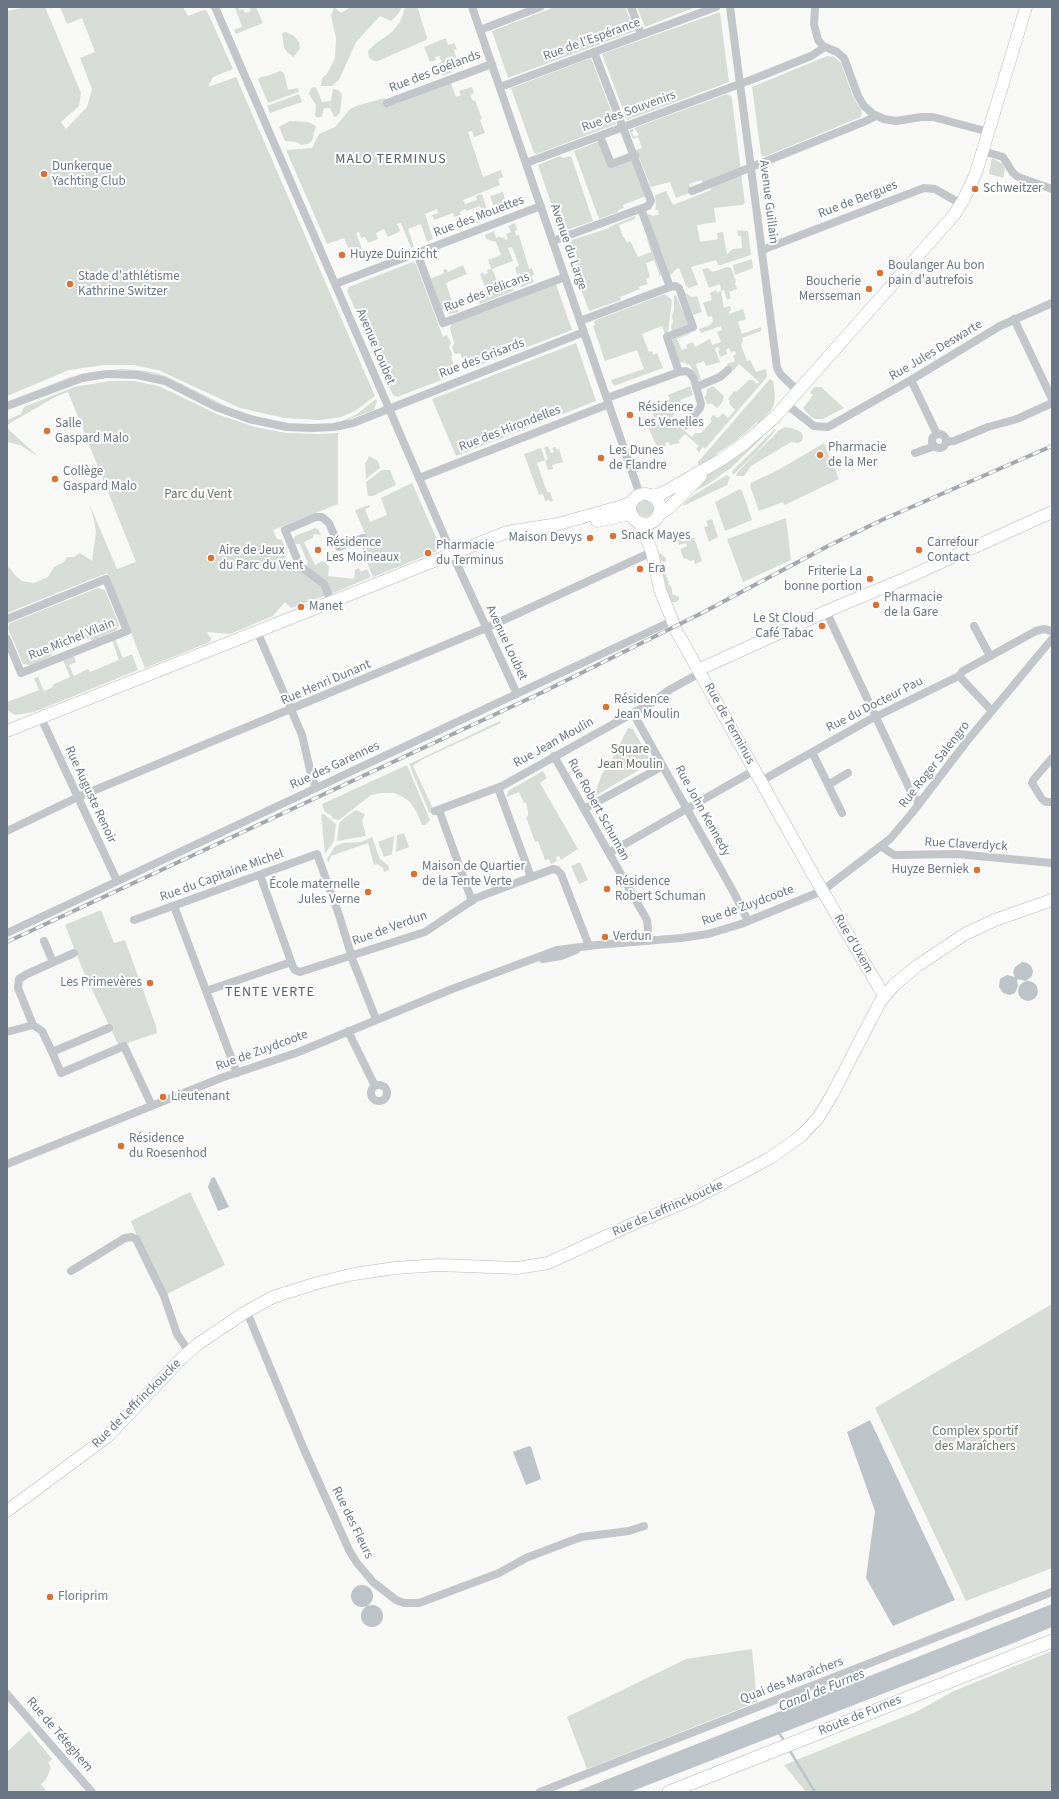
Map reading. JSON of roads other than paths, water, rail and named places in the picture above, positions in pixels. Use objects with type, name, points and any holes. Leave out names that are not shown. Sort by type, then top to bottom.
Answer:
[{"type":"main road","points":[[7,735],[453,556],[507,532],[558,524],[641,497],[661,494],[712,466],[742,446],[785,406],[939,233],[961,204],[976,173],[1026,7]]},
{"type":"main road","points":[[453,556],[523,534],[625,516],[648,523],[669,508],[712,466]]},
{"type":"main road","points":[[641,497],[659,504],[657,517]]},
{"type":"main road","points":[[636,519],[630,509],[641,497]]},
{"type":"main road","points":[[699,672],[826,611],[904,579],[1052,512]]},
{"type":"main road","name":"Rue de Terminus","points":[[652,552],[653,531],[657,517]]},
{"type":"main road","name":"Rue de Terminus","points":[[636,519],[652,552],[660,590],[672,621],[699,672],[822,890]]},
{"type":"main road","name":"Rue d'Uxem","points":[[822,890],[884,996]]},
{"type":"main road","name":"Rue de Leffrinckoucke","points":[[7,1511],[104,1441],[189,1352],[213,1334],[262,1303],[296,1288],[341,1277],[381,1270],[417,1266],[511,1268],[542,1264],[562,1258],[630,1225],[704,1194],[770,1158],[794,1142],[808,1130],[827,1105],[884,996],[911,971],[960,937],[995,920],[1052,900]]},
{"type":"main road","name":"Route de Furnes","points":[[669,1792],[1052,1641]]},
{"type":"street","name":"Avenue Loubet","points":[[215,7],[453,556],[517,694]]},
{"type":"street","name":"Avenue du Large","points":[[472,7],[641,497]]},
{"type":"street","points":[[480,30],[540,7]]},
{"type":"street","points":[[631,7],[641,34]]},
{"type":"street","name":"Rue de l'Espérance","points":[[500,87],[716,7]]},
{"type":"street","name":"Avenue Guillain","points":[[730,7],[778,370],[782,377],[798,391]]},
{"type":"street","points":[[815,7],[814,18],[816,34],[820,44],[837,52],[844,58],[860,100],[868,110],[876,116],[896,121],[921,117],[933,117],[989,132]]},
{"type":"street","name":"Rue des Souvenirs","points":[[526,163],[740,84],[812,56],[825,47]]},
{"type":"street","points":[[553,241],[641,209],[649,205],[651,199],[594,52]]},
{"type":"street","name":"Rue des Goélands","points":[[387,103],[492,64]]},
{"type":"street","points":[[692,191],[876,116]]},
{"type":"street","points":[[600,136],[611,164],[635,155]]},
{"type":"street","points":[[983,151],[1003,157],[1013,173],[1018,177],[1052,189]]},
{"type":"street","name":"Rue de Bergues","points":[[762,250],[922,189],[935,189],[961,204]]},
{"type":"street","name":"Rue des Mouettes","points":[[335,284],[541,206]]},
{"type":"street","points":[[641,209],[670,287]]},
{"type":"street","name":"Rue des Pélicans","points":[[417,253],[443,323],[565,276]]},
{"type":"street","points":[[580,321],[670,287],[675,286],[679,288],[693,327],[666,337],[679,372],[684,371],[690,373],[696,386],[701,406],[686,425]]},
{"type":"street","name":"Rue Jules Deswarte","points":[[785,406],[814,426],[824,428],[834,424],[911,380],[1014,319],[1052,303]]},
{"type":"street","points":[[915,453],[935,446],[942,447],[946,442],[954,441],[988,427],[1017,419],[1052,401],[1014,319]]},
{"type":"street","name":"Rue des Grisards","points":[[7,406],[66,383],[102,375],[124,374],[148,376],[170,383],[236,415],[263,423],[288,427],[318,428],[344,425],[584,332]]},
{"type":"street","points":[[696,386],[720,377],[728,370]]},
{"type":"street","name":"Rue des Hirondelles","points":[[419,478],[679,372]]},
{"type":"street","points":[[911,380],[937,434],[944,436],[946,442]]},
{"type":"street","points":[[935,446],[933,439],[937,434]]},
{"type":"street","points":[[332,604],[324,584],[300,566],[284,530],[316,517],[322,517],[329,523],[339,547],[363,538]]},
{"type":"street","name":"Rue Henri Dunant","points":[[7,831],[78,798],[486,628],[652,552]]},
{"type":"street","name":"Rue Michel Vilain","points":[[7,619],[106,579],[127,631],[21,673],[7,639]]},
{"type":"street","points":[[826,611],[912,794],[920,803]]},
{"type":"street","name":"Rue des Garennes","points":[[7,933],[672,621]]},
{"type":"street","points":[[974,626],[990,656]]},
{"type":"street","name":"Rue du Docteur Pau","points":[[609,853],[687,809],[812,752],[876,716],[959,676],[963,670],[1036,631],[1044,629],[1052,631]]},
{"type":"street","points":[[258,634],[292,710],[304,741],[311,774],[316,788]]},
{"type":"street","name":"Rue Roger Salengro","points":[[822,890],[882,847],[920,803],[992,711],[1052,639]]},
{"type":"street","name":"Rue Jean Moulin","points":[[472,901],[437,811],[498,788],[633,713],[699,672]]},
{"type":"street","points":[[959,676],[992,711]]},
{"type":"street","name":"Rue John Kennedy","points":[[633,713],[748,921]]},
{"type":"street","name":"Rue Auguste Renoir","points":[[42,720],[117,881]]},
{"type":"street","points":[[812,752],[842,812]]},
{"type":"street","name":"Rue Robert Schuman","points":[[554,756],[647,920],[649,941]]},
{"type":"street","points":[[1052,758],[1032,783],[1044,802],[1052,802]]},
{"type":"street","points":[[584,809],[663,766]]},
{"type":"street","points":[[828,785],[848,773]]},
{"type":"street","points":[[498,788],[531,877]]},
{"type":"street","name":"Rue Claverdyck","points":[[882,847],[894,855],[953,854],[1052,863]]},
{"type":"street","name":"Rue du Capitaine Michel","points":[[134,920],[317,854],[340,918],[351,956]]},
{"type":"street","name":"Rue de Verdun","points":[[291,962],[295,970],[302,972],[428,930],[472,901],[553,869],[560,872],[587,946]]},
{"type":"street","points":[[206,991],[291,962],[260,875]]},
{"type":"street","name":"Rue de Zuydcoote","points":[[7,1164],[152,1106],[238,1073],[296,1053],[376,1019],[526,961],[556,957],[587,946],[708,934],[748,921],[822,890]]},
{"type":"street","points":[[174,906],[238,1073]]},
{"type":"street","points":[[44,941],[53,962]]},
{"type":"street","points":[[74,953],[24,975],[18,983],[18,988],[33,1025],[42,1031],[61,1073],[124,1046],[152,1106]]},
{"type":"street","points":[[351,956],[376,1019]]},
{"type":"street","points":[[7,1032],[33,1025]]},
{"type":"street","points":[[52,1052],[109,1028]]},
{"type":"street","points":[[348,1031],[375,1086]]},
{"type":"street","name":"Rue de Leffrinckoucke","points":[[71,1271],[125,1238],[130,1236],[136,1239],[164,1296],[175,1328],[189,1352]]},
{"type":"street","name":"Rue des Fleurs","points":[[247,1312],[303,1447],[349,1550],[357,1563],[373,1582],[396,1600],[404,1603],[419,1603],[503,1571],[526,1558],[582,1537],[629,1531],[644,1526]]},
{"type":"street","name":"Quai des Maraîchers","points":[[540,1792],[1052,1592]]},
{"type":"street","name":"Rue de Téteghem","points":[[7,1694],[92,1792]]},
{"type":"waterway","points":[[778,1731],[783,1739]]},
{"type":"waterway","points":[[790,1751],[815,1792]]},
{"type":"railway","points":[[7,942],[543,692],[700,614],[828,546],[884,519],[1052,446]]},
{"type":"place","name":"Dunkerque Yachting Club","points":[[44,174]]},
{"type":"place","name":"Schweitzer","points":[[975,189]]},
{"type":"place","name":"Huyze Duinzicht","points":[[342,255]]},
{"type":"place","name":"Boulanger Au bon pain d'autrefois","points":[[880,273]]},
{"type":"place","name":"Stade d'athlétisme Kathrine Switzer","points":[[70,284]]},
{"type":"place","name":"Boucherie Mersseman","points":[[869,289]]},
{"type":"place","name":"Résidence Les Venelles","points":[[630,415]]},
{"type":"place","name":"Salle Gaspard Malo","points":[[47,431]]},
{"type":"place","name":"Pharmacie de la Mer","points":[[820,455]]},
{"type":"place","name":"Les Dunes de Flandre","points":[[601,458]]},
{"type":"place","name":"Collège Gaspard Malo","points":[[55,479]]},
{"type":"place","name":"Snack Mayes","points":[[613,536]]},
{"type":"place","name":"Maison Devys","points":[[590,538]]},
{"type":"place","name":"Résidence Les Moineaux","points":[[318,550]]},
{"type":"place","name":"Carrefour Contact","points":[[919,550]]},
{"type":"place","name":"Pharmacie du Terminus","points":[[428,553]]},
{"type":"place","name":"Aire de Jeux du Parc du Vent","points":[[211,558]]},
{"type":"place","name":"Era","points":[[640,569]]},
{"type":"place","name":"Friterie La bonne portion","points":[[870,579]]},
{"type":"place","name":"Pharmacie de la Gare","points":[[876,605]]},
{"type":"place","name":"Manet","points":[[301,607]]},
{"type":"place","name":"Le St Cloud Café Tabac","points":[[822,626]]},
{"type":"place","name":"Résidence Jean Moulin","points":[[606,707]]},
{"type":"place","name":"Huyze Berniek","points":[[977,870]]},
{"type":"place","name":"Maison de Quartier de la Tente Verte","points":[[414,874]]},
{"type":"place","name":"Résidence Robert Schuman","points":[[607,889]]},
{"type":"place","name":"École maternelle Jules Verne","points":[[368,892]]},
{"type":"place","name":"Verdun","points":[[605,937]]},
{"type":"place","name":"Les Primevères","points":[[150,983]]},
{"type":"place","name":"Lieutenant","points":[[163,1097]]},
{"type":"place","name":"Résidence du Roesenhod","points":[[121,1146]]},
{"type":"place","name":"Floriprim","points":[[50,1597]]},
{"type":"district","name":"MALO TERMINUS","points":[[391,160]]},
{"type":"district","name":"TENTE VERTE","points":[[270,993]]},
{"type":"park label","name":"Parc du Vent","points":[[198,495]]},
{"type":"park label","name":"Square Jean Moulin","points":[[630,758]]},
{"type":"park label","name":"Complex sportif des Maraîchers","points":[[975,1440]]},
{"type":"water label","name":"Canal de Furnes","points":[[822,1691]]}]
